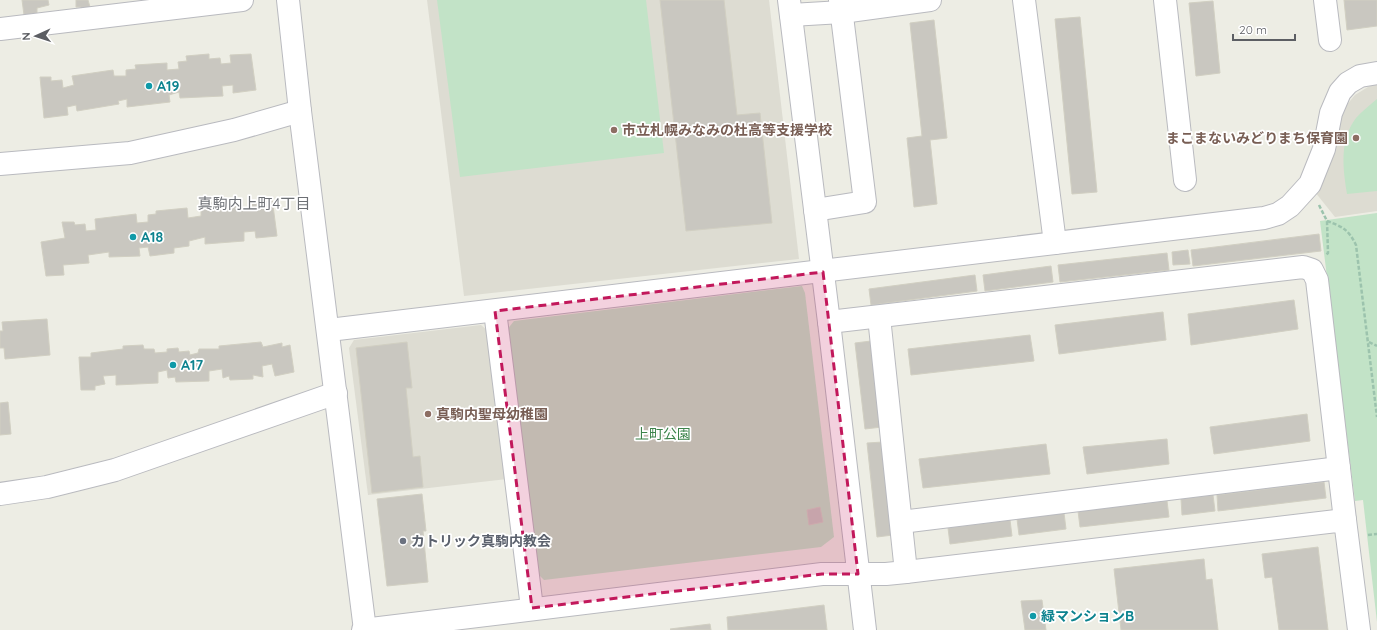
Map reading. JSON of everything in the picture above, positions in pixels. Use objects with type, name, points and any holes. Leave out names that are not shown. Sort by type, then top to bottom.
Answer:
[{"type":"street","points":[[0,29],[173,4],[242,0]]},
{"type":"street","points":[[288,0],[300,111],[336,393],[364,630],[532,608],[822,574],[906,572],[1345,520]]},
{"type":"street","points":[[865,630],[790,8],[930,0]]},
{"type":"street","points":[[1024,0],[1054,243]]},
{"type":"street","points":[[1165,0],[1185,180]]},
{"type":"street","points":[[1325,0],[1330,40]]},
{"type":"street","points":[[815,210],[865,202],[841,6]]},
{"type":"street","points":[[328,330],[823,272],[1264,218],[1278,214],[1290,206],[1310,184],[1324,149],[1331,113],[1340,92],[1348,83],[1360,76],[1377,73]]},
{"type":"street","points":[[0,164],[130,152],[234,130],[300,111]]},
{"type":"street","points":[[829,322],[1303,267],[1312,270],[1317,280],[1359,630]]},
{"type":"street","points":[[495,311],[532,608]]},
{"type":"street","points":[[879,317],[906,572]]},
{"type":"street","points":[[0,494],[47,487],[115,470],[336,393]]},
{"type":"street","points":[[901,522],[1339,468]]},
{"type":"path","points":[[1304,190],[1320,206],[1327,220],[1328,253],[1314,274]]},
{"type":"path","points":[[1327,220],[1342,226],[1350,232],[1356,245],[1370,342],[1377,417]]},
{"type":"path","points":[[1370,342],[1377,346]]},
{"type":"highlighted area","points":[[823,272],[858,574],[822,574],[532,608],[495,311]]},
{"type":"shaded area","name":"市立札幌みなみの杜高等支援学校","points":[[427,0],[769,0],[799,259],[464,296]]},
{"type":"shaded area","name":"まこまないみどりまち保育園","points":[[1377,83],[1377,211],[1335,217],[1315,192],[1345,107],[1355,95]]},
{"type":"shaded area","name":"真駒内聖母幼稚園","points":[[481,325],[489,332],[507,479],[368,495],[349,348],[354,340]]},
{"type":"green space","points":[[437,0],[646,0],[664,153],[460,177]]},
{"type":"green space","points":[[1377,99],[1377,191],[1347,194],[1344,174],[1344,155],[1347,136],[1356,118],[1363,110]]},
{"type":"green space","points":[[1377,213],[1377,622],[1363,500],[1355,501],[1320,221]]},
{"type":"green space","name":"上町公園","points":[[802,286],[805,293],[834,537],[821,547],[544,580],[536,572],[506,331],[514,321]]},
{"type":"building","points":[[22,0],[48,0],[49,5],[37,8],[37,13],[24,15]]},
{"type":"building","points":[[76,0],[88,0],[92,14],[83,15],[81,7],[76,7]]},
{"type":"building","points":[[660,0],[724,0],[737,115],[760,113],[772,223],[686,231]]},
{"type":"building","points":[[1344,0],[1377,0],[1377,26],[1347,30]]},
{"type":"building","points":[[1213,1],[1220,73],[1196,76],[1189,3]]},
{"type":"building","points":[[1080,17],[1097,192],[1072,194],[1055,19]]},
{"type":"building","points":[[934,20],[947,138],[930,140],[937,204],[914,207],[907,138],[922,136],[910,23]]},
{"type":"building","name":"A19","points":[[209,54],[209,59],[220,58],[221,64],[231,63],[230,55],[251,54],[256,90],[233,93],[233,85],[222,86],[223,96],[180,98],[179,92],[169,95],[170,102],[127,107],[127,99],[118,101],[119,104],[77,111],[76,105],[67,107],[68,115],[44,118],[40,77],[51,77],[51,81],[62,80],[63,88],[74,85],[72,76],[113,70],[114,76],[126,76],[126,70],[136,69],[135,65],[167,63],[167,70],[179,69],[178,62],[187,61],[186,56]]},
{"type":"building","name":"A18","points":[[272,198],[277,236],[256,238],[255,231],[244,232],[244,241],[205,244],[205,237],[189,241],[189,246],[174,248],[174,253],[150,256],[148,247],[139,248],[140,256],[109,257],[109,252],[88,255],[89,263],[63,265],[64,275],[46,276],[41,242],[65,238],[62,222],[74,222],[75,225],[85,224],[86,231],[96,230],[95,219],[136,214],[137,223],[148,222],[148,215],[156,214],[156,211],[187,208],[188,218],[201,216],[201,207],[209,206],[209,203],[242,199],[242,208],[252,207],[252,201]]},
{"type":"building","points":[[1319,234],[1321,251],[1193,266],[1191,250]]},
{"type":"building","points":[[1188,250],[1190,264],[1173,265],[1172,252]]},
{"type":"building","points":[[1167,253],[1169,270],[1060,282],[1058,265]]},
{"type":"building","points":[[1051,266],[1053,282],[985,291],[983,275]]},
{"type":"building","points":[[975,275],[977,291],[871,305],[869,289]]},
{"type":"building","points":[[1294,300],[1298,329],[1191,345],[1188,314]]},
{"type":"building","points":[[1163,312],[1166,340],[1059,354],[1055,325]]},
{"type":"building","points":[[47,319],[50,355],[5,359],[4,348],[0,348],[0,331],[3,331],[2,322]]},
{"type":"building","points":[[1030,335],[1034,361],[911,375],[908,349]]},
{"type":"building","points":[[871,341],[882,427],[865,429],[855,343]]},
{"type":"building","name":"A17","points":[[261,342],[263,347],[282,343],[282,347],[290,345],[294,372],[275,376],[272,364],[262,366],[263,377],[253,375],[253,379],[230,380],[229,376],[223,378],[222,369],[209,371],[209,381],[176,382],[175,377],[168,378],[167,370],[158,372],[158,383],[116,385],[116,375],[103,376],[105,384],[95,386],[95,390],[81,390],[79,357],[91,357],[91,353],[123,349],[123,346],[143,345],[144,349],[154,349],[155,353],[167,352],[167,349],[178,348],[179,352],[189,351],[190,355],[198,353],[199,349],[219,349],[219,346]]},
{"type":"building","points":[[407,342],[412,388],[406,388],[413,457],[420,456],[423,487],[372,493],[356,348]]},
{"type":"building","points":[[8,402],[11,434],[0,435],[0,403]]},
{"type":"building","points":[[1307,414],[1310,441],[1214,454],[1210,427]]},
{"type":"building","points":[[1167,439],[1169,464],[1087,474],[1083,447]]},
{"type":"building","points":[[883,442],[893,535],[877,537],[867,443]]},
{"type":"building","points":[[1046,444],[1050,474],[923,488],[919,459]]},
{"type":"building","points":[[1324,482],[1326,498],[1218,511],[1217,495]]},
{"type":"building","points":[[422,494],[426,531],[423,531],[428,582],[387,586],[377,499]]},
{"type":"building","points":[[1213,495],[1215,511],[1182,515],[1181,499]]},
{"type":"building","points":[[1167,501],[1169,517],[1080,527],[1078,511]]},
{"type":"building","points":[[820,507],[823,522],[809,525],[807,510]]},
{"type":"building","points":[[1064,513],[1066,529],[1019,535],[1017,519]]},
{"type":"building","points":[[1010,520],[1012,536],[950,544],[948,528]]},
{"type":"building","points":[[1318,547],[1328,630],[1279,630],[1272,577],[1265,578],[1262,554]]},
{"type":"building","points":[[1204,559],[1206,580],[1212,579],[1218,630],[1121,630],[1114,569]]},
{"type":"building","name":"緑マンションB","points":[[1042,600],[1046,630],[1025,630],[1021,601]]},
{"type":"building","points":[[824,605],[827,630],[728,630],[727,617]]},
{"type":"building","points":[[710,624],[711,630],[670,629]]},
{"type":"place","name":"A19","points":[[149,86]]},
{"type":"place","name":"市立札幌みなみの杜高等支援学校","points":[[614,130]]},
{"type":"place","name":"まこまないみどりまち保育園","points":[[1356,138]]},
{"type":"place","name":"A18","points":[[133,237]]},
{"type":"place","name":"A17","points":[[173,365]]},
{"type":"place","name":"真駒内聖母幼稚園","points":[[428,414]]},
{"type":"place","name":"カトリック真駒内教会","points":[[403,541]]},
{"type":"place","name":"緑マンションB","points":[[1033,616]]},
{"type":"district","name":"真駒内上町4丁目","points":[[254,204]]}]
